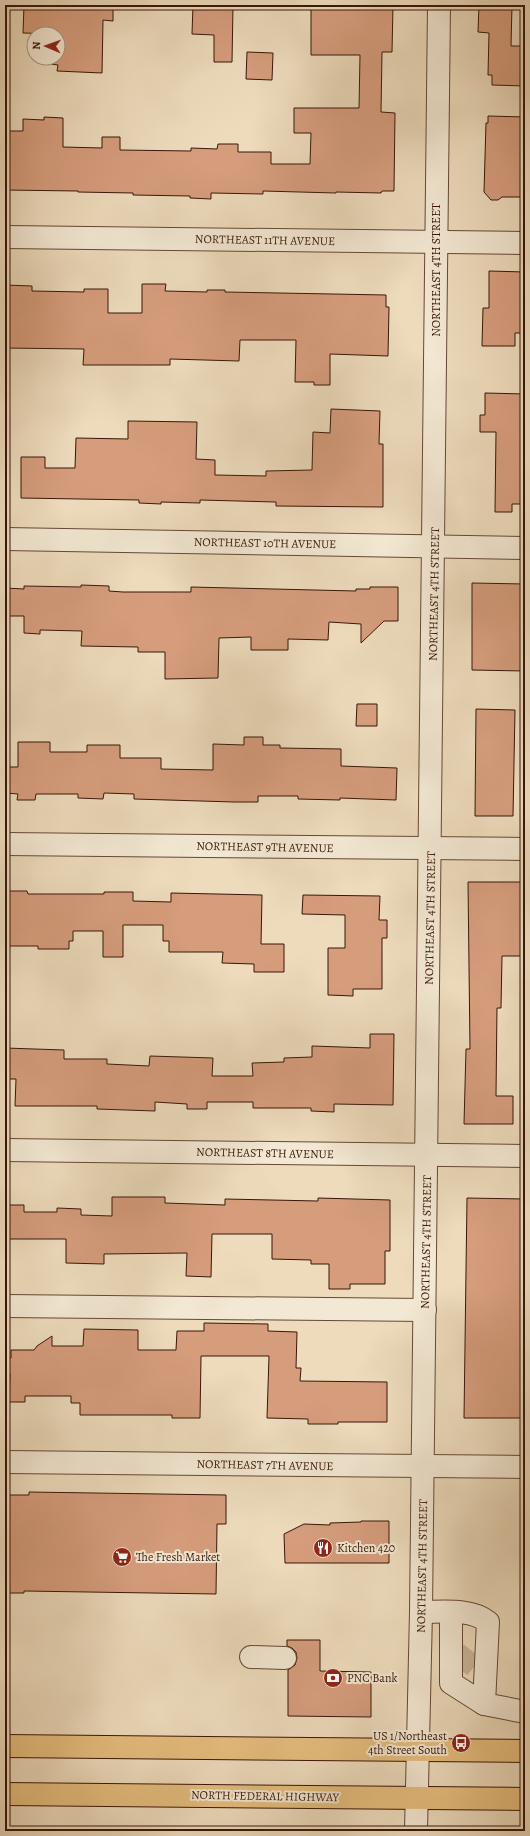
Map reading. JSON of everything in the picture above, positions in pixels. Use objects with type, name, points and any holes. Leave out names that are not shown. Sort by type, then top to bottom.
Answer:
[{"type":"main road","points":[[5,1746],[525,1750]]},
{"type":"main road","name":"NORTH FEDERAL HIGHWAY","points":[[5,1794],[525,1799]]},
{"type":"street","name":"NORTHEAST 4TH STREET","points":[[416,1831],[421,1612],[427,1154],[439,5]]},
{"type":"street","name":"NORTHEAST 11TH AVENUE","points":[[5,237],[525,243]]},
{"type":"street","name":"NORTHEAST 10TH AVENUE","points":[[5,539],[525,548]]},
{"type":"street","name":"NORTHEAST 9TH AVENUE","points":[[5,844],[525,849]]},
{"type":"street","name":"NORTHEAST 8TH AVENUE","points":[[5,1150],[525,1156]]},
{"type":"street","points":[[5,1306],[425,1310]]},
{"type":"street","name":"NORTHEAST 7TH AVENUE","points":[[5,1462],[525,1467]]},
{"type":"street","points":[[421,1612],[451,1612],[480,1615],[488,1622],[482,1673],[484,1704]]},
{"type":"street","points":[[451,1612],[454,1651],[450,1683],[484,1704],[525,1712]]},
{"type":"street","points":[[251,1658],[285,1658]]},
{"type":"building","points":[[24,5],[113,5],[113,21],[103,20],[102,73],[57,71],[58,66],[66,66],[66,26],[26,26],[26,33],[23,33]]},
{"type":"building","points":[[193,5],[233,5],[232,62],[214,62],[214,35],[192,34]]},
{"type":"building","points":[[311,5],[393,5],[392,52],[382,52],[381,112],[395,113],[394,191],[382,191],[381,193],[263,191],[263,194],[211,193],[211,199],[190,198],[190,196],[133,195],[133,193],[5,190],[5,131],[23,131],[23,119],[44,120],[44,117],[63,118],[63,147],[102,148],[102,137],[120,137],[120,150],[191,151],[191,148],[217,149],[218,144],[238,144],[238,152],[271,152],[271,164],[310,164],[311,133],[294,133],[294,108],[359,108],[360,55],[311,55]]},
{"type":"building","points":[[479,5],[512,5],[511,46],[524,46],[525,86],[492,85],[492,75],[488,75],[489,33],[478,32]]},
{"type":"building","points":[[247,52],[273,53],[272,80],[246,79]]},
{"type":"building","points":[[488,116],[525,117],[525,197],[502,197],[498,200],[491,200],[484,192],[486,123],[488,123]]},
{"type":"building","points":[[489,271],[525,272],[524,333],[515,333],[515,346],[482,346],[483,308],[489,308]]},
{"type":"building","points":[[142,284],[166,284],[165,291],[207,292],[207,290],[225,290],[225,292],[386,295],[386,307],[389,307],[388,356],[330,354],[330,385],[314,385],[314,382],[295,382],[296,340],[240,340],[239,361],[170,359],[170,365],[83,365],[84,349],[5,348],[5,285],[32,286],[32,291],[84,292],[84,289],[108,289],[108,313],[142,313]]},
{"type":"building","points":[[485,393],[525,394],[525,504],[512,504],[512,512],[495,512],[496,432],[480,432],[480,415],[485,415]]},
{"type":"building","points":[[331,409],[380,411],[379,444],[383,444],[383,507],[276,506],[276,502],[200,500],[200,503],[161,502],[161,504],[139,503],[139,500],[21,498],[21,457],[45,457],[45,468],[75,468],[76,438],[128,439],[128,421],[197,422],[196,459],[215,460],[215,475],[266,476],[266,471],[312,470],[313,432],[330,433]]},
{"type":"building","points":[[472,583],[525,584],[525,671],[472,670]]},
{"type":"building","points":[[81,585],[109,586],[109,591],[123,592],[191,592],[191,587],[356,591],[356,589],[370,589],[370,587],[398,587],[398,621],[384,621],[361,643],[361,624],[329,622],[328,640],[288,639],[288,650],[251,650],[251,637],[219,638],[218,678],[165,679],[165,652],[138,652],[138,647],[81,646],[82,631],[40,630],[40,634],[24,633],[24,616],[5,616],[5,588],[24,589],[24,586],[81,587]]},
{"type":"building","points":[[357,704],[377,704],[377,726],[356,726]]},
{"type":"building","points":[[476,709],[515,710],[513,816],[475,816]]},
{"type":"building","points":[[244,737],[263,737],[263,745],[280,745],[280,748],[341,749],[341,766],[397,768],[396,800],[340,798],[340,800],[298,799],[298,796],[258,796],[258,802],[234,802],[134,799],[134,794],[104,793],[103,799],[78,798],[78,794],[36,794],[35,800],[17,800],[18,794],[5,793],[5,767],[18,767],[18,742],[50,742],[50,752],[87,752],[87,745],[120,745],[120,758],[161,758],[161,769],[213,770],[213,744],[244,745]]},
{"type":"building","points":[[468,882],[525,882],[525,956],[502,956],[501,1008],[497,1008],[496,1096],[513,1096],[513,1124],[464,1124],[466,1049],[470,1049]]},
{"type":"building","points":[[5,891],[27,891],[28,894],[104,894],[104,892],[133,892],[133,901],[171,902],[171,893],[262,895],[261,944],[284,944],[284,972],[254,972],[254,964],[222,963],[223,952],[169,952],[169,941],[163,941],[163,925],[123,925],[123,957],[103,957],[103,931],[73,931],[73,941],[69,941],[69,949],[38,949],[38,946],[5,946]]},
{"type":"building","points":[[303,895],[380,896],[379,920],[387,920],[387,938],[382,938],[382,989],[353,989],[353,996],[328,995],[328,948],[345,948],[345,915],[302,914]]},
{"type":"building","points":[[370,1034],[394,1034],[393,1105],[334,1104],[334,1112],[311,1111],[311,1108],[253,1108],[253,1102],[207,1102],[207,1109],[187,1109],[187,1104],[155,1102],[155,1111],[97,1109],[97,1106],[15,1106],[16,1079],[5,1079],[5,1048],[64,1050],[64,1059],[107,1059],[107,1064],[149,1066],[150,1056],[213,1058],[212,1076],[253,1076],[252,1063],[284,1062],[284,1058],[312,1057],[312,1046],[370,1048]]},
{"type":"building","points":[[112,1197],[165,1197],[165,1203],[225,1205],[225,1199],[318,1201],[318,1198],[390,1200],[390,1251],[385,1251],[385,1284],[350,1284],[350,1289],[329,1289],[329,1264],[311,1264],[311,1260],[272,1259],[272,1234],[212,1234],[211,1277],[186,1276],[187,1253],[104,1254],[104,1264],[66,1263],[66,1239],[9,1239],[9,1229],[5,1229],[5,1205],[24,1205],[24,1212],[57,1212],[57,1208],[81,1209],[81,1215],[112,1216]]},
{"type":"building","points":[[467,1198],[525,1199],[521,1418],[464,1418]]},
{"type":"building","points":[[204,1323],[268,1324],[268,1331],[297,1332],[296,1368],[301,1368],[300,1381],[387,1382],[387,1422],[338,1422],[338,1424],[308,1424],[308,1419],[267,1418],[269,1356],[201,1356],[200,1418],[172,1418],[172,1415],[80,1415],[80,1403],[71,1403],[71,1396],[25,1396],[25,1402],[9,1402],[10,1374],[7,1373],[7,1358],[11,1358],[11,1350],[34,1350],[37,1346],[52,1336],[52,1346],[83,1346],[84,1329],[138,1330],[138,1350],[176,1350],[177,1331],[204,1331]]},
{"type":"building","name":"The Fresh Market","points":[[29,1492],[226,1495],[226,1524],[217,1524],[216,1594],[24,1591],[24,1593],[5,1593],[5,1495],[29,1495]]},
{"type":"building","name":"Kitchen 420","points":[[389,1521],[389,1563],[285,1563],[284,1534],[304,1524],[330,1525],[330,1523]]},
{"type":"building","name":"PNC Bank","points":[[287,1640],[320,1640],[320,1671],[371,1672],[371,1717],[288,1716],[288,1670],[295,1665],[297,1658],[296,1652],[287,1646]]},
{"type":"tunnel","points":[[457,1653],[477,1669]]},
{"type":"place","name":"Kitchen 420","points":[[323,1548]]},
{"type":"place","name":"The Fresh Market","points":[[122,1557]]},
{"type":"place","name":"PNC Bank","points":[[333,1678]]},
{"type":"place","name":"US 1/Northeast 4th Street South","points":[[461,1743]]}]
